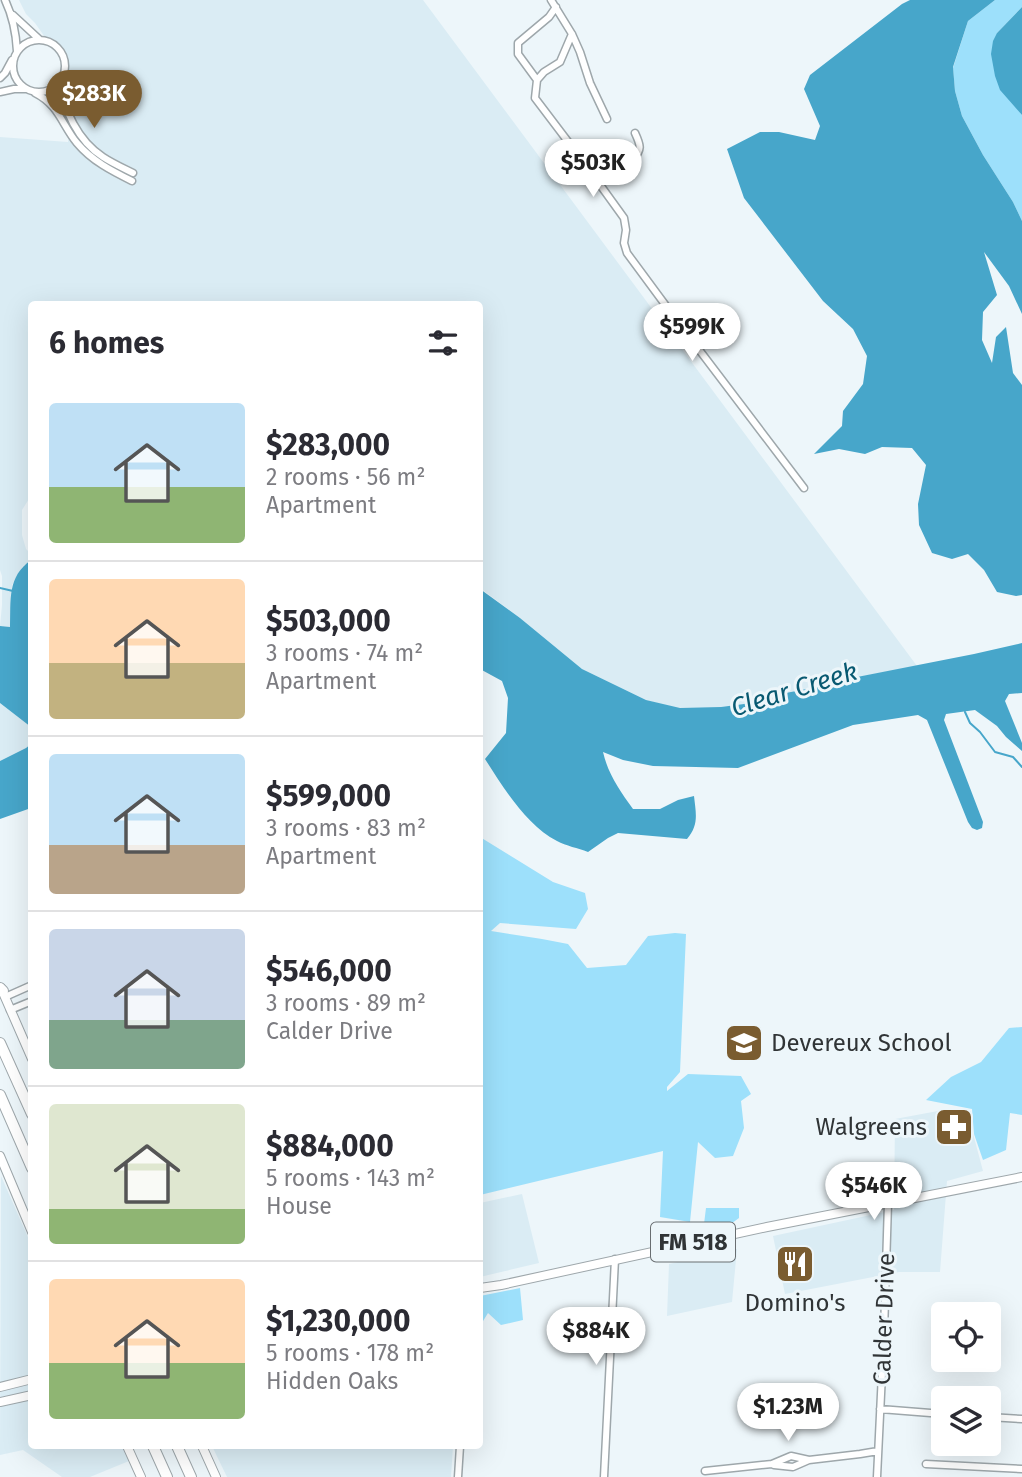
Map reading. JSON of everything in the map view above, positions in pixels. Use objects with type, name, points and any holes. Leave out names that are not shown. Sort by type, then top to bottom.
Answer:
[{"type":"highway","points":[[0,1043],[28,1105]]},
{"type":"highway","points":[[0,1096],[28,1159]]},
{"type":"highway","points":[[154,1449],[167,1477]]},
{"type":"highway","points":[[178,1449],[191,1477]]},
{"type":"main road","points":[[2,990],[28,1050]]},
{"type":"main road","points":[[0,1156],[28,1222]]},
{"type":"main road","name":"FM 518","points":[[483,1288],[888,1202],[1022,1177]]},
{"type":"main road","points":[[0,1387],[28,1380]]},
{"type":"main road","points":[[0,1402],[28,1396]]},
{"type":"main road","points":[[128,1449],[141,1477]]},
{"type":"main road","points":[[203,1449],[216,1477]]},
{"type":"street","points":[[5,0],[12,13],[16,33],[13,70],[22,86],[44,97],[55,108],[77,143],[94,160],[132,177],[86,141],[64,102],[60,81]]},
{"type":"street","points":[[551,0],[572,34],[607,119]]},
{"type":"street","points":[[537,80],[518,54],[518,43],[549,18],[555,7]]},
{"type":"street","points":[[12,13],[40,40]]},
{"type":"street","points":[[572,34],[560,62],[537,80],[535,98],[624,218],[624,243],[628,253],[804,488]]},
{"type":"street","points":[[0,78],[28,41],[52,43],[63,55],[65,71],[60,81],[50,89],[43,92],[14,89],[0,92]]},
{"type":"street","points":[[585,164],[633,160],[640,144],[635,133]]},
{"type":"street","points":[[2,990],[28,986]]},
{"type":"street","points":[[10,1010],[28,1003]]},
{"type":"street","name":"Calder Drive","points":[[877,1477],[888,1202]]},
{"type":"street","points":[[604,1477],[615,1259]]},
{"type":"street","points":[[880,1409],[931,1413]]},
{"type":"street","points":[[1001,1418],[1022,1419]]},
{"type":"street","points":[[458,1477],[460,1449]]},
{"type":"street","points":[[705,1471],[772,1464],[791,1457],[809,1460],[878,1451]]},
{"type":"street","points":[[926,1464],[1022,1469]]},
{"type":"shaded area","points":[[19,0],[423,0],[917,666],[744,704],[680,709],[646,700],[582,669],[483,590],[483,301],[28,301],[28,500],[22,510],[22,535],[28,551],[28,562],[12,585],[10,627],[0,626],[0,137],[68,142],[75,80],[26,14]]},
{"type":"shaded area","points":[[910,0],[995,0],[968,21],[953,67],[955,91],[962,116],[1022,221],[1022,314],[1009,286],[984,252],[997,295],[983,312],[982,340],[992,363],[996,337],[1006,327],[1013,373],[1022,385],[1022,595],[997,592],[984,570],[968,554],[952,559],[932,553],[919,525],[918,504],[926,465],[912,448],[882,447],[865,454],[839,449],[814,454],[842,426],[843,411],[863,384],[867,356],[853,329],[823,301],[744,198],[727,149],[760,132],[779,132],[815,140],[820,126],[804,89],[810,75]]},
{"type":"shaded area","points":[[995,0],[1022,0],[1022,7],[997,33],[1017,108],[1022,115],[1022,221],[962,116],[955,91],[953,68],[968,21]]},
{"type":"shaded area","points":[[1022,7],[1022,115],[1000,90],[991,54],[997,33]]},
{"type":"shaded area","points":[[28,563],[28,725],[0,703],[0,626],[10,627],[12,590],[23,567]]},
{"type":"shaded area","points":[[483,591],[582,669],[646,700],[680,708],[744,704],[852,678],[1022,643],[1022,693],[1009,694],[1005,701],[1022,743],[1022,751],[997,726],[975,710],[946,714],[944,720],[983,822],[982,828],[977,830],[968,822],[927,720],[918,715],[853,725],[738,768],[653,766],[623,760],[603,752],[611,775],[633,809],[660,809],[694,796],[695,824],[687,839],[618,833],[588,852],[557,841],[535,825],[516,804],[485,759],[506,733],[508,698],[502,681],[483,671]]},
{"type":"shaded area","points":[[0,703],[28,724],[28,746],[0,761]]},
{"type":"shaded area","points":[[28,746],[28,809],[0,819],[0,761]]},
{"type":"shaded area","points":[[483,839],[553,882],[585,893],[588,909],[576,929],[500,923],[491,931],[568,944],[587,968],[626,965],[648,936],[686,934],[680,1072],[667,1087],[667,1091],[688,1074],[741,1076],[751,1094],[741,1101],[744,1128],[733,1156],[715,1158],[698,1142],[690,1222],[660,1217],[663,1151],[483,1194]]},
{"type":"shaded area","points":[[1022,1027],[1022,1115],[1010,1113],[1006,1150],[983,1160],[974,1134],[972,1109],[926,1100],[951,1077],[981,1062],[1009,1028]]},
{"type":"shaded area","points":[[954,1108],[967,1111],[983,1171],[947,1181],[940,1272],[899,1272],[785,1294],[773,1236],[894,1210],[895,1119]]},
{"type":"shaded area","points":[[1,1176],[28,1237],[28,1449],[123,1449],[129,1461],[90,1477],[62,1477],[23,1450],[0,1455]]},
{"type":"shaded area","points":[[522,1194],[539,1263],[483,1276],[483,1202]]},
{"type":"shaded area","points":[[706,1208],[739,1208],[739,1218],[728,1226],[704,1224]]},
{"type":"shaded area","points":[[737,1249],[732,1302],[667,1316],[669,1264]]},
{"type":"shaded area","points":[[520,1288],[523,1320],[501,1325],[488,1313],[483,1321],[483,1295]]},
{"type":"shaded area","points":[[213,1449],[453,1449],[451,1477],[227,1477]]},
{"type":"waterway","points":[[0,588],[13,591]]},
{"type":"waterway","points":[[965,712],[970,723],[995,752],[1013,757],[1022,767]]},
{"type":"place","name":"Devereux School","points":[[744,1043]]},
{"type":"place","name":"Walgreens","points":[[954,1127]]},
{"type":"place","name":"Domino's","points":[[795,1264]]},
{"type":"water label","name":"Clear Creek","points":[[794,689]]}]
